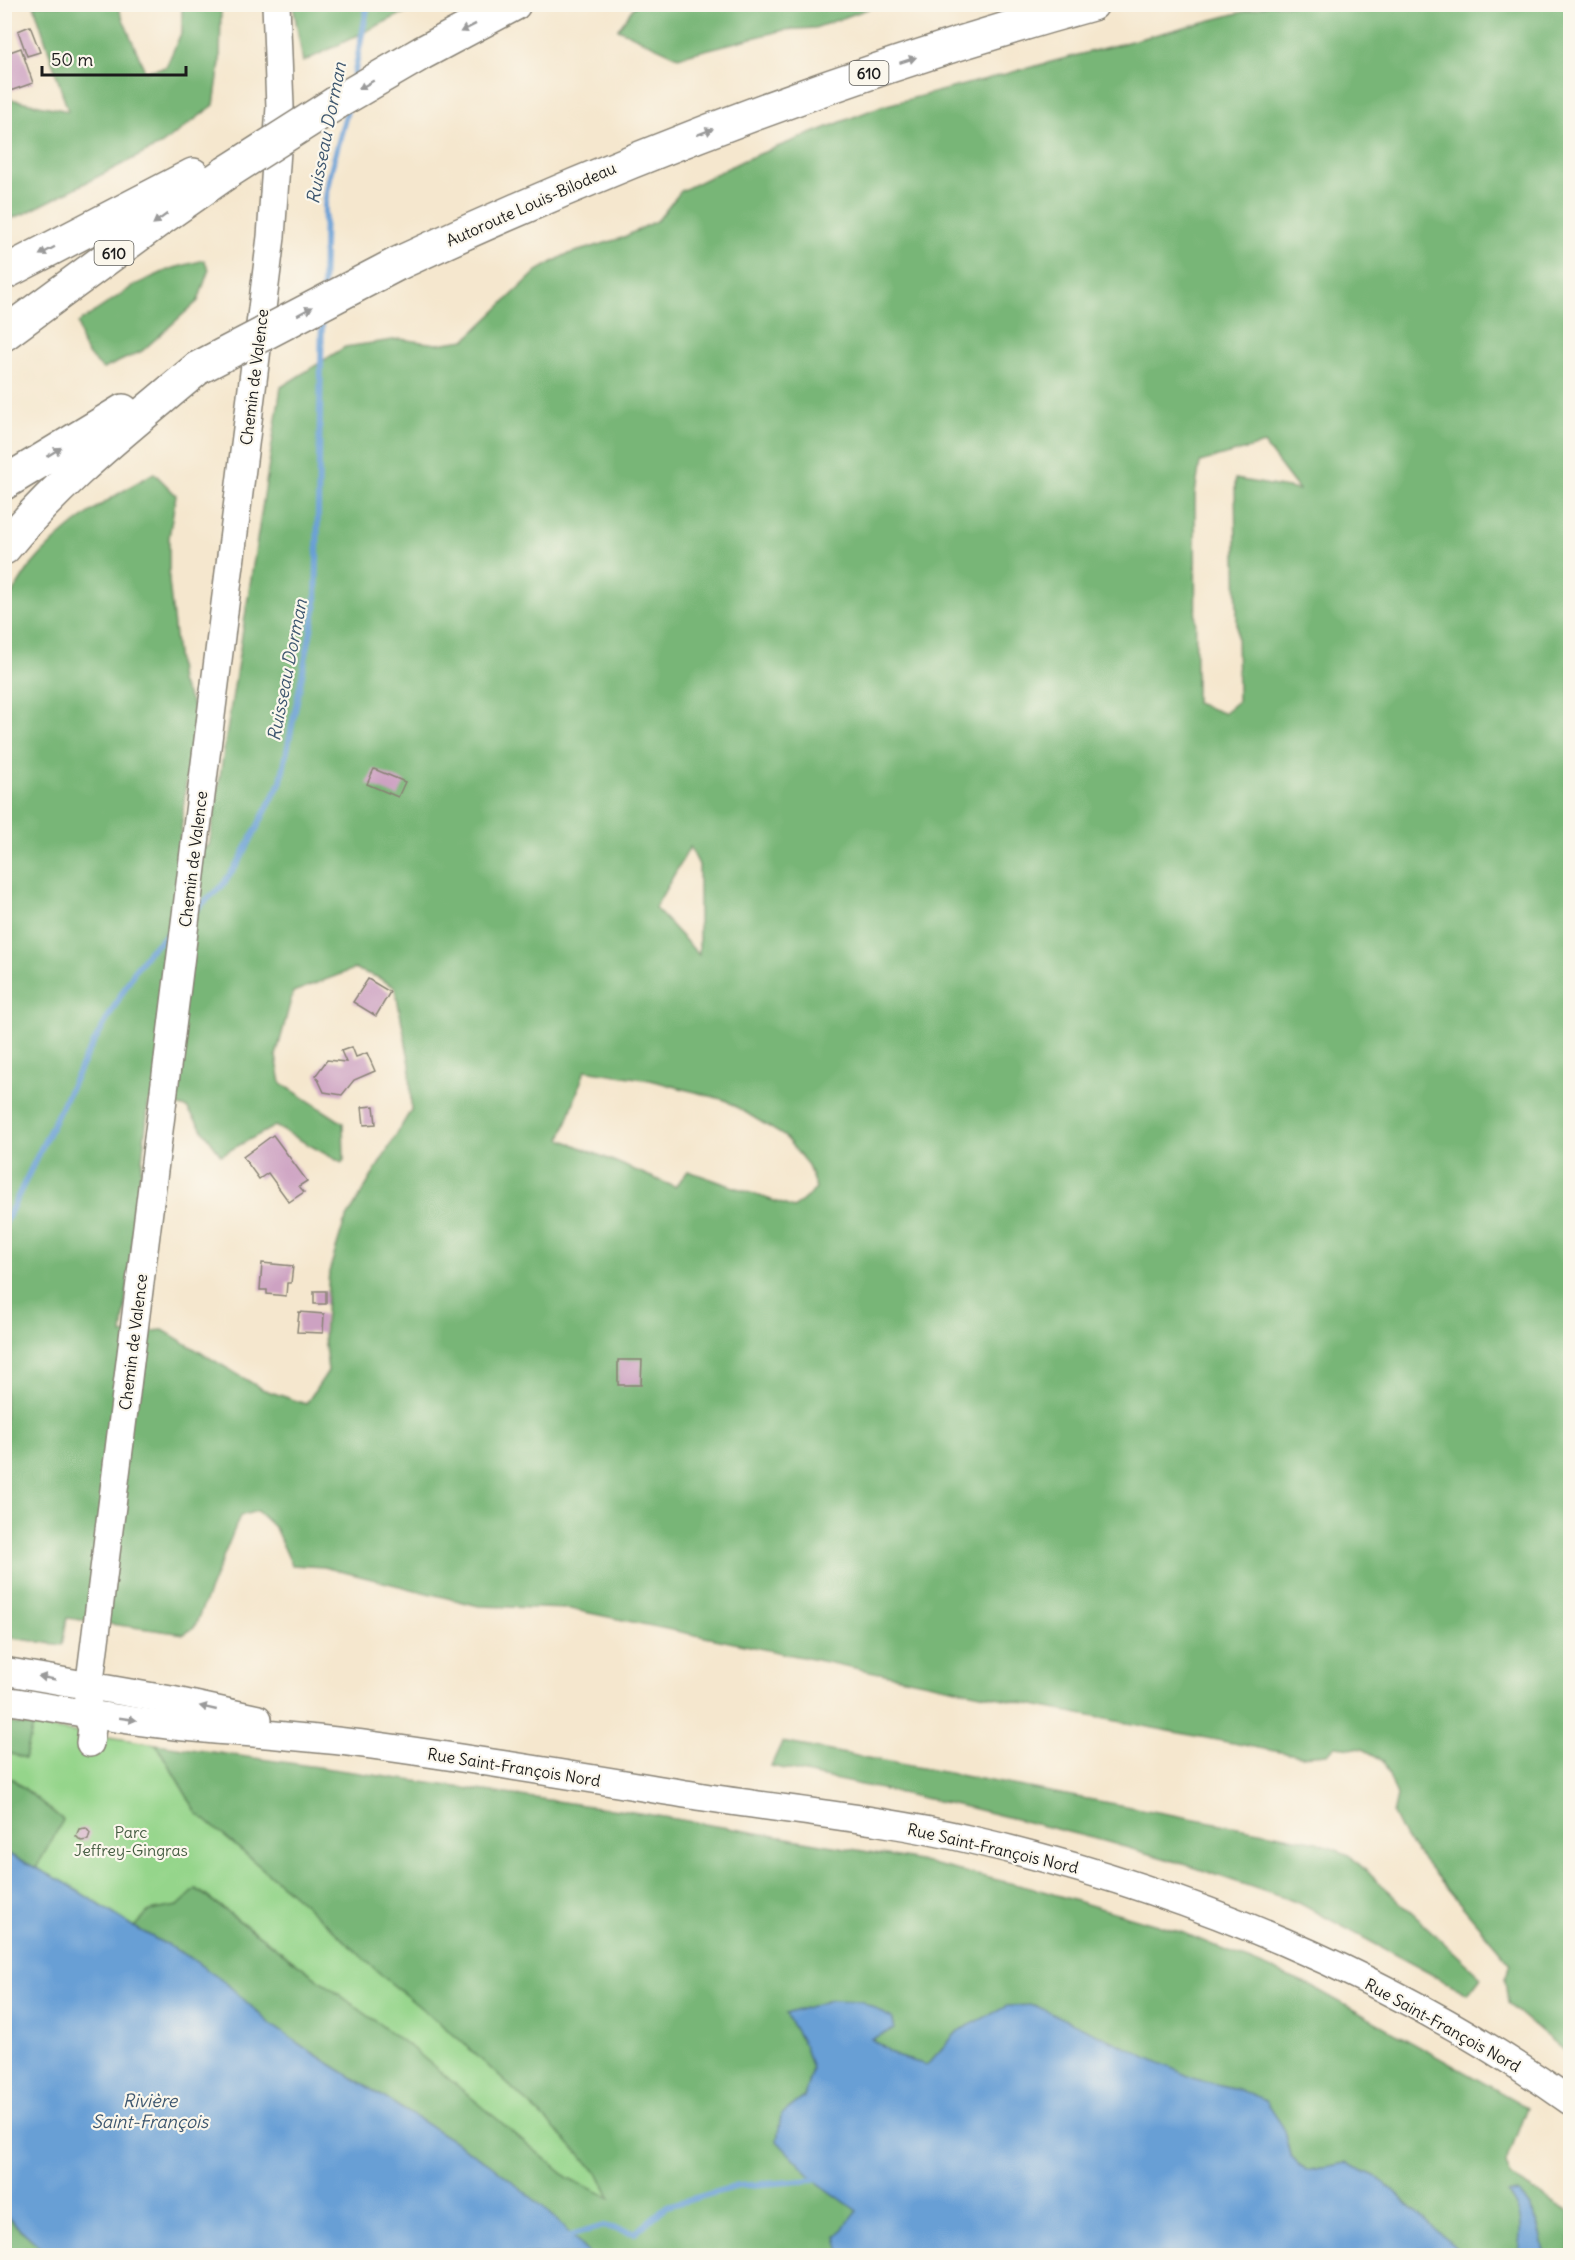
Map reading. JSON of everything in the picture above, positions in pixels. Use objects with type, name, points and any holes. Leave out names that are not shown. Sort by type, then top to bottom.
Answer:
[{"type":"highway","name":"610","points":[[4,334],[156,222],[226,166],[422,52],[514,4]]},
{"type":"highway","name":"Autoroute Louis-Bilodeau","points":[[4,483],[198,368],[397,264],[585,179],[726,124],[923,55],[1092,4]]},
{"type":"highway","points":[[4,273],[226,166]]},
{"type":"highway","points":[[4,548],[67,479],[198,368]]},
{"type":"street","name":"Chemin de Valence","points":[[90,1743],[92,1728],[86,1713],[274,205],[280,107],[276,4]]},
{"type":"street","name":"Rue Saint-François Nord","points":[[4,1671],[171,1700],[367,1744]]},
{"type":"street","name":"Rue Saint-François Nord","points":[[4,1700],[170,1725],[367,1744],[892,1824],[1055,1860],[1214,1914],[1297,1948],[1431,2014],[1570,2101]]},
{"type":"green space","points":[[293,4],[420,4],[420,5],[303,62]]},
{"type":"green space","points":[[636,4],[879,5],[815,28],[784,30],[678,57],[618,29]]},
{"type":"green space","points":[[34,5],[117,5],[145,71],[166,67],[182,31],[182,5],[221,5],[220,63],[214,105],[162,144],[26,213],[5,221],[5,98],[68,111]]},
{"type":"green space","points":[[1269,5],[1570,5],[1570,1965],[1568,1979],[1570,1985],[1570,2056],[1508,2004],[1505,1979],[1511,1964],[1405,1838],[1393,1814],[1397,1796],[1383,1760],[1363,1749],[1335,1746],[1328,1754],[1301,1756],[1048,1708],[570,1609],[479,1606],[324,1567],[292,1565],[275,1528],[257,1511],[240,1516],[194,1628],[184,1634],[67,1618],[62,1645],[5,1637],[4,607],[42,553],[71,526],[103,503],[154,473],[176,495],[169,537],[169,581],[180,682],[193,705],[195,733],[186,783],[179,850],[209,846],[281,387],[345,347],[400,339],[437,344],[465,340],[537,271],[565,255],[622,238],[658,220],[681,191],[744,160],[879,107]],"holes":[[[1264,444],[1299,490],[1235,479],[1238,701],[1223,713],[1196,703],[1195,494],[1200,462]],[[690,847],[699,865],[699,955],[655,908]],[[354,969],[377,977],[395,987],[410,1064],[411,1110],[344,1223],[329,1272],[324,1337],[328,1371],[306,1404],[262,1389],[163,1330],[122,1334],[149,1099],[187,1108],[221,1155],[275,1126],[342,1163],[344,1161],[343,1123],[281,1083],[276,1056],[293,992]],[[585,1070],[650,1080],[725,1100],[784,1136],[808,1165],[816,1189],[794,1208],[688,1171],[675,1187],[561,1139]]]},
{"type":"green space","points":[[204,260],[209,269],[198,301],[142,351],[103,369],[92,359],[82,344],[78,323],[135,285],[170,269]]},
{"type":"green space","points":[[5,1722],[33,1726],[25,1758],[5,1752]]},
{"type":"green space","name":"Parc Jeffrey-Gingras","points":[[33,1726],[156,1744],[197,1813],[302,1902],[386,1979],[460,2040],[541,2115],[599,2174],[611,2199],[568,2178],[413,2049],[197,1889],[178,1906],[149,1911],[134,1927],[64,1882],[36,1868],[63,1820],[13,1779],[5,1778],[4,1752],[25,1758]]},
{"type":"green space","points":[[782,1742],[1318,1842],[1349,1855],[1481,1977],[1468,1994],[1299,1903],[1184,1864],[1104,1841],[971,1808],[771,1766]]},
{"type":"green space","points":[[156,1744],[646,1814],[910,1859],[1043,1891],[1184,1933],[1313,1987],[1527,2107],[1506,2163],[1511,2177],[1570,2212],[1570,2255],[1545,2255],[1537,2222],[1530,2207],[1519,2193],[1509,2194],[1520,2216],[1521,2239],[1518,2255],[1464,2255],[1377,2177],[1345,2163],[1306,2171],[1290,2155],[1283,2127],[1237,2089],[958,2031],[927,2065],[898,2057],[870,2038],[786,2014],[805,2047],[812,2069],[804,2097],[781,2115],[814,2180],[858,2211],[838,2236],[841,2255],[590,2255],[547,2210],[489,2163],[308,2050],[269,2023],[227,1984],[189,1957],[134,1927],[149,1911],[178,1906],[196,1889],[413,2049],[568,2178],[611,2198],[599,2174],[541,2115],[460,2040],[386,1979],[302,1902],[197,1813]]},
{"type":"green space","points":[[4,1778],[12,1779],[63,1820],[36,1868],[5,1852]]},
{"type":"green space","points":[[4,2215],[39,2246],[53,2255],[5,2255]]},
{"type":"water","name":"Rivière Saint-François","points":[[4,1852],[64,1882],[134,1927],[189,1957],[227,1984],[269,2023],[308,2050],[489,2163],[547,2210],[590,2255],[53,2256],[5,2215]]},
{"type":"water","points":[[830,2000],[861,2001],[892,2018],[895,2029],[871,2039],[898,2057],[927,2065],[958,2031],[1007,2006],[1034,2005],[1195,2079],[1237,2089],[1266,2101],[1283,2127],[1290,2155],[1306,2171],[1345,2163],[1377,2177],[1464,2255],[841,2255],[837,2236],[857,2211],[814,2180],[777,2141],[781,2115],[804,2097],[812,2069],[805,2047],[786,2014]]},
{"type":"water","points":[[1519,2193],[1530,2207],[1537,2222],[1545,2255],[1518,2255],[1521,2238],[1520,2215],[1508,2194]]},
{"type":"building","points":[[30,26],[40,52],[27,56],[18,31]]},
{"type":"building","points":[[21,48],[33,83],[7,92],[4,84],[4,54]]},
{"type":"building","points":[[374,769],[405,782],[398,797],[367,784]]},
{"type":"building","points":[[368,979],[390,992],[376,1016],[353,1002]]},
{"type":"building","points":[[352,1047],[356,1057],[367,1053],[375,1071],[354,1080],[342,1095],[324,1092],[316,1075],[327,1060],[346,1062],[341,1051]]},
{"type":"building","points":[[374,1106],[376,1124],[364,1125],[362,1107]]},
{"type":"building","points":[[273,1135],[307,1181],[299,1186],[304,1192],[289,1202],[268,1173],[259,1179],[243,1157]]},
{"type":"building","points":[[262,1263],[293,1266],[291,1283],[287,1283],[286,1296],[267,1294],[267,1290],[260,1290]]},
{"type":"building","points":[[314,1291],[326,1291],[326,1304],[314,1304]]},
{"type":"building","points":[[299,1312],[324,1314],[323,1333],[297,1332]]},
{"type":"building","points":[[618,1360],[642,1360],[641,1385],[618,1385]]},
{"type":"building","points":[[86,1828],[90,1833],[88,1840],[81,1841],[76,1836],[79,1829]]},
{"type":"waterway","name":"Ruisseau Dorman","points":[[353,81],[368,4]]},
{"type":"waterway","name":"Ruisseau Dorman","points":[[323,290],[325,204],[329,178],[347,111]]},
{"type":"waterway","name":"Ruisseau Dorman","points":[[195,910],[222,886],[240,860],[281,781],[316,605],[322,315]]},
{"type":"waterway","name":"Ruisseau Dorman","points":[[4,1225],[84,1060],[135,970],[149,951],[174,929]]},
{"type":"waterway","points":[[570,2236],[603,2226],[635,2233],[667,2206],[738,2186],[814,2180]]}]
